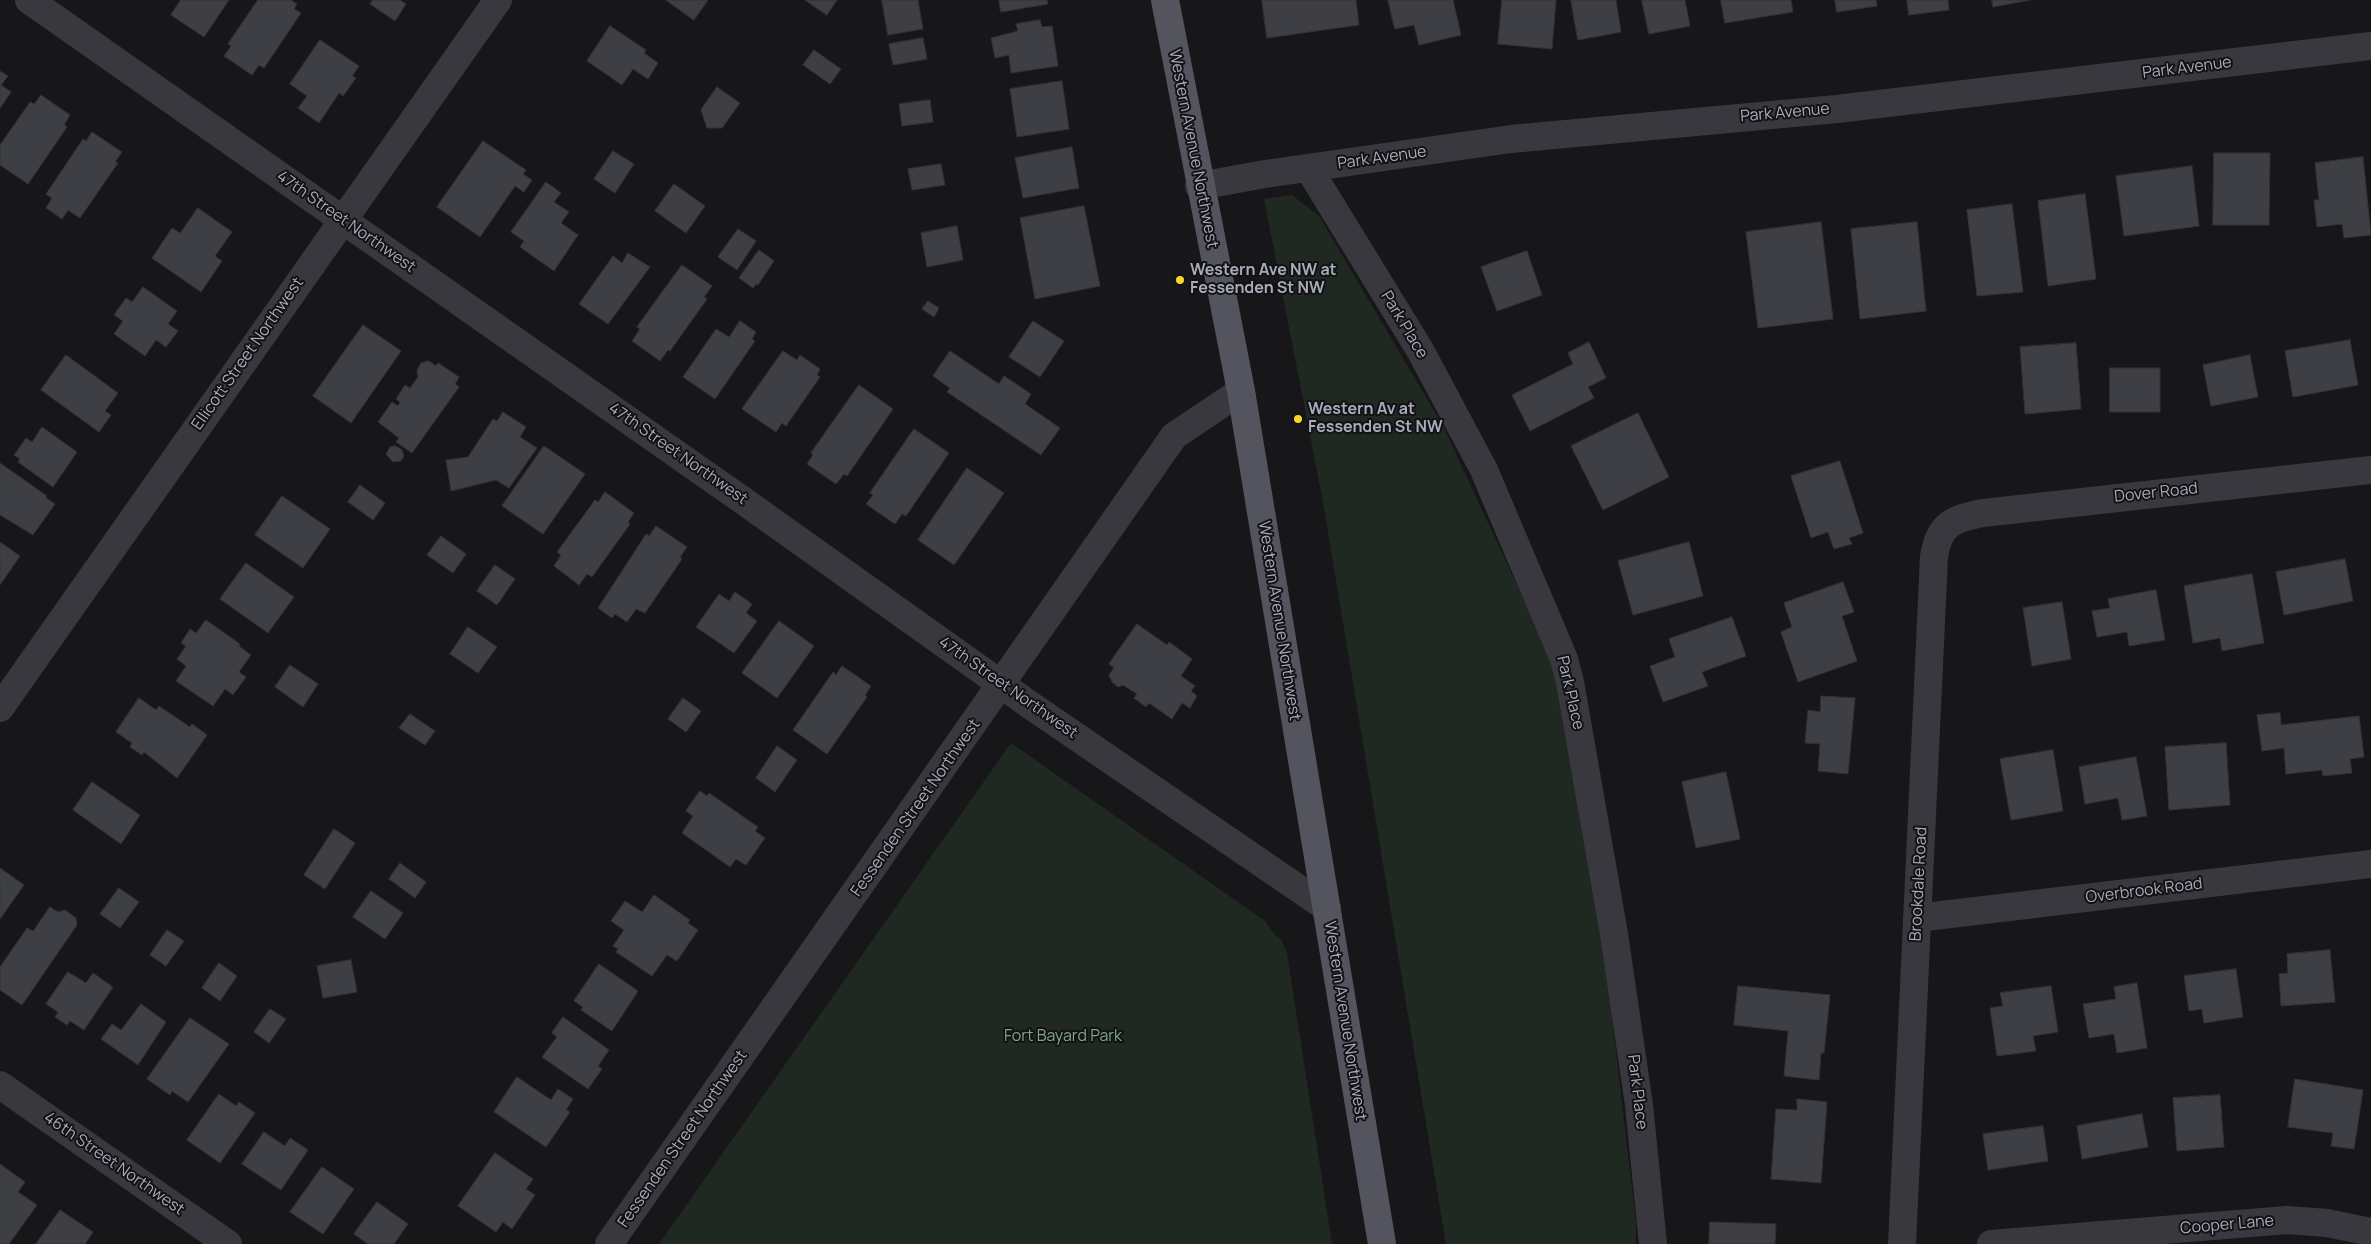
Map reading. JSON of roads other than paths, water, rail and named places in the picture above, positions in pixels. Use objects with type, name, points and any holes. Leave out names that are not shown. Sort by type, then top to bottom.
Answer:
[{"type":"main road","name":"Western Avenue Northwest","points":[[1164,0],[1199,186],[1241,391],[1382,1244]]},
{"type":"street","name":"47th Street Northwest","points":[[29,0],[1002,685],[1326,908]]},
{"type":"street","name":"Ellicott Street Northwest","points":[[0,708],[498,0]]},
{"type":"street","name":"Park Avenue","points":[[1199,186],[1265,174],[1511,139],[1837,109],[2371,46]]},
{"type":"street","name":"Park Place","points":[[1309,169],[1420,350],[1484,470],[1564,658],[1570,682],[1614,934],[1639,1105],[1653,1244]]},
{"type":"street","name":"Fessenden Street Northwest","points":[[609,1244],[1002,685],[1174,436],[1241,391]]},
{"type":"street","name":"Dover Road","points":[[1945,527],[1959,518],[1983,513],[2371,470]]},
{"type":"street","name":"Brookdale Road","points":[[1902,1244],[1934,558],[1936,541],[1945,527]]},
{"type":"street","name":"Overbrook Road","points":[[1917,918],[2371,864]]},
{"type":"street","name":"46th Street Northwest","points":[[0,1085],[228,1244]]},
{"type":"street","name":"Cooper Lane","points":[[1992,1244],[2288,1220],[2327,1223],[2371,1232]]},
{"type":"place","name":"Western Ave NW at Fessenden St NW","points":[[1180,280]]},
{"type":"place","name":"Western Av at Fessenden St NW","points":[[1298,419]]},
{"type":"park label","name":"Fort Bayard Park","points":[[1063,1037]]}]
